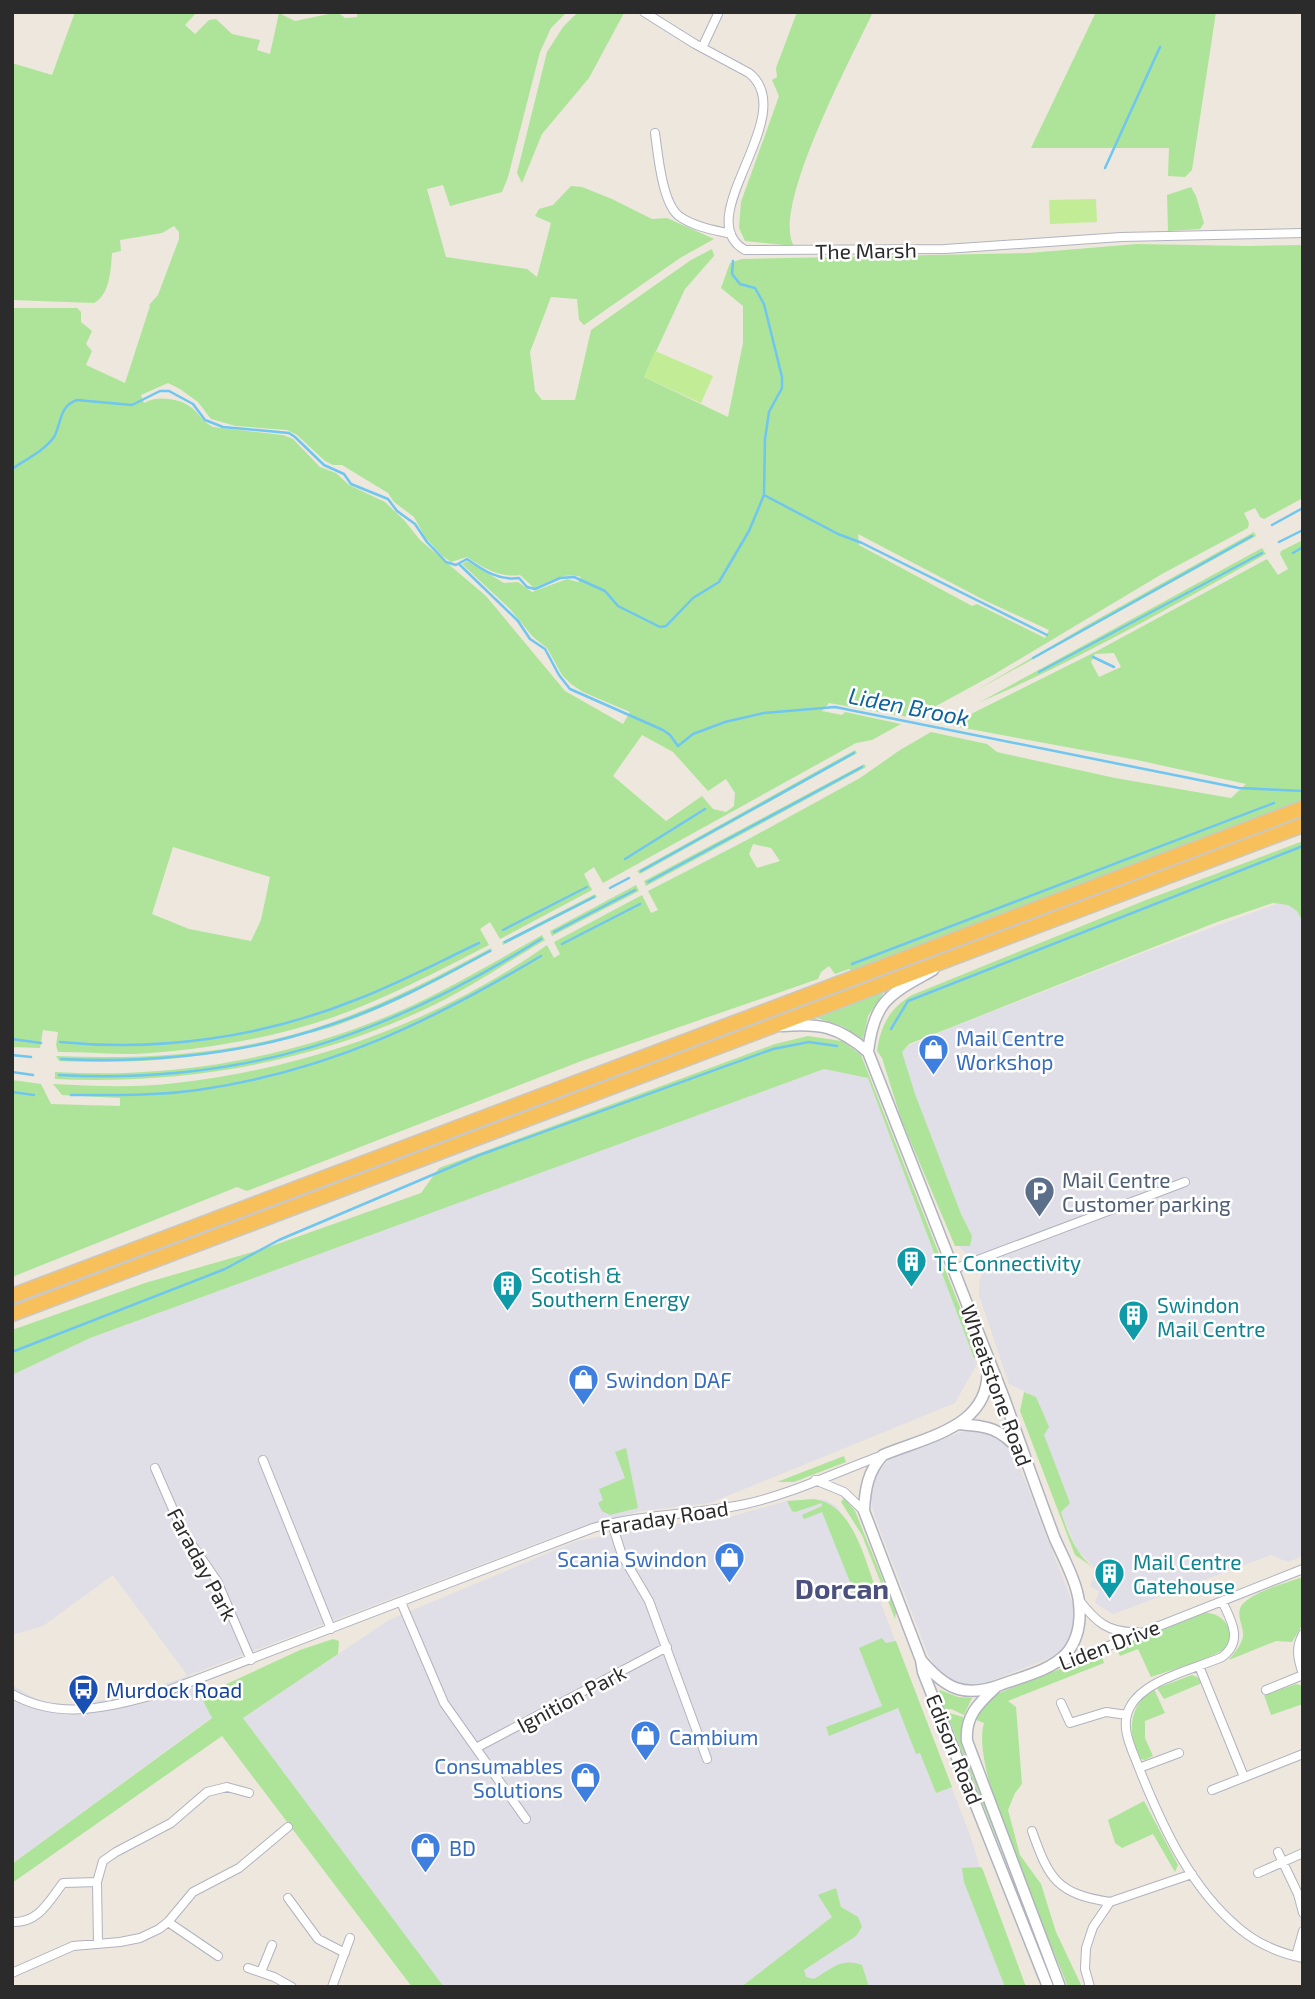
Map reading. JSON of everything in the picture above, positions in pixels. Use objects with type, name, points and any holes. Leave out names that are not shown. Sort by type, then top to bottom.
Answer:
[{"type":"highway","points":[[12,1296],[1303,808]]},
{"type":"highway","points":[[12,1314],[1303,825]]},
{"type":"main road","points":[[768,1027],[807,1024],[827,1027],[847,1035],[867,1052],[874,1021],[888,998],[962,954]]},
{"type":"main road","name":"Wheatstone Road","points":[[867,1052],[1004,1398],[1079,1600],[1080,1622],[1075,1640],[1067,1653],[1054,1665]]},
{"type":"main road","name":"Faraday Road","points":[[883,1455],[958,1424],[978,1407],[985,1395],[988,1374],[986,1352]]},
{"type":"main road","points":[[958,1424],[995,1429],[1023,1454]]},
{"type":"main road","name":"Edison Road","points":[[883,1455],[876,1462],[868,1479],[864,1511],[921,1660],[923,1672],[1048,1987]]},
{"type":"main road","name":"Liden Drive","points":[[921,1660],[939,1681],[956,1689],[972,1691],[996,1687],[1054,1665]]},
{"type":"main road","name":"Edison Road","points":[[996,1687],[973,1711],[968,1725],[967,1741],[1060,1987]]},
{"type":"street","points":[[644,12],[749,73],[760,84],[765,108],[730,211],[731,234]]},
{"type":"street","points":[[702,48],[718,14]]},
{"type":"street","name":"The Marsh","points":[[655,133],[667,197],[673,209],[691,223],[731,234],[738,246],[745,250],[945,249],[1111,237],[1303,233]]},
{"type":"street","points":[[954,1269],[1185,1181]]},
{"type":"street","name":"Faraday Road","points":[[12,1694],[54,1710],[88,1709],[164,1692],[582,1532],[612,1524],[740,1505],[883,1455]]},
{"type":"street","points":[[263,1460],[331,1629]]},
{"type":"street","name":"Faraday Park","points":[[155,1468],[182,1531],[217,1581],[251,1660]]},
{"type":"street","name":"Edison Road","points":[[815,1480],[844,1492],[864,1511]]},
{"type":"street","points":[[612,1524],[622,1556],[649,1601],[706,1759]]},
{"type":"street","name":"Liden Drive","points":[[1054,1665],[1303,1569]]},
{"type":"street","name":"Wheatstone Road","points":[[1079,1600],[1093,1619],[1105,1627],[1123,1633],[1139,1632]]},
{"type":"street","points":[[1222,1601],[1234,1630],[1234,1642],[1230,1651],[1222,1657],[1153,1685],[1131,1704],[1126,1715],[1126,1733],[1164,1826],[1192,1874],[1240,1929],[1271,1949],[1299,1957],[1303,1931]]},
{"type":"street","points":[[401,1602],[439,1695],[526,1819]]},
{"type":"street","points":[[1266,1690],[1303,1674],[1297,1653],[1303,1634]]},
{"type":"street","name":"Ignition Park","points":[[477,1748],[667,1647]]},
{"type":"street","points":[[1199,1666],[1244,1777]]},
{"type":"street","points":[[1061,1703],[1070,1723],[1106,1712],[1126,1715]]},
{"type":"street","points":[[1139,1768],[1180,1753]]},
{"type":"street","points":[[1212,1790],[1303,1754]]},
{"type":"street","points":[[237,1789],[241,1779]]},
{"type":"street","points":[[98,1943],[97,1882],[100,1867],[108,1856],[171,1823],[207,1792],[220,1787],[249,1793]]},
{"type":"street","points":[[12,1973],[74,1946],[120,1942],[139,1938],[159,1929],[193,1892],[239,1868],[288,1827]]},
{"type":"street","points":[[1032,1831],[1044,1861],[1065,1890],[1085,1898],[1111,1902],[1192,1874]]},
{"type":"street","points":[[1278,1852],[1298,1894],[1303,1913]]},
{"type":"street","points":[[1258,1873],[1303,1853]]},
{"type":"street","points":[[12,1922],[25,1921],[40,1913],[63,1883],[97,1882]]},
{"type":"street","points":[[288,1898],[318,1939],[345,1953]]},
{"type":"street","points":[[1090,1987],[1085,1969],[1086,1948],[1093,1927],[1111,1902]]},
{"type":"street","points":[[168,1922],[218,1956]]},
{"type":"street","points":[[332,1987],[350,1938]]},
{"type":"street","points":[[261,1972],[272,1945]]},
{"type":"street","points":[[203,1962],[209,1951]]},
{"type":"street","points":[[248,1968],[292,1987]]},
{"type":"shaded area","name":"Swindon Mail Centre","points":[[1277,904],[1288,904],[1297,911],[1303,922],[1303,1556],[1288,1562],[1271,1555],[1113,1614],[1095,1603],[1099,1591],[1090,1586],[1097,1570],[1077,1550],[1061,1512],[1070,1502],[1043,1435],[1036,1397],[1009,1384],[979,1295],[979,1282],[983,1272],[976,1255],[965,1253],[956,1242],[886,1066],[908,1046],[955,1026]]},
{"type":"shaded area","points":[[824,1069],[868,1078],[977,1364],[955,1403],[710,1503],[640,1511],[564,1533],[189,1675],[212,1717],[12,1864],[12,1685],[38,1700],[60,1705],[82,1704],[141,1692],[188,1676],[113,1575],[43,1626],[12,1635],[12,1375],[90,1338]]},
{"type":"shaded area","points":[[968,1430],[989,1432],[1008,1443],[1014,1453],[1073,1604],[1075,1616],[1071,1639],[1063,1650],[1052,1657],[985,1683],[958,1685],[946,1679],[928,1654],[876,1520],[869,1494],[879,1470],[891,1458]]},
{"type":"shaded area","points":[[825,1500],[836,1506],[853,1531],[970,1835],[1016,1987],[763,1987],[846,1925],[836,1888],[832,1917],[741,1987],[444,1987],[243,1718],[389,1620],[577,1541],[729,1517],[787,1501]]},
{"type":"green space","points":[[75,12],[197,12],[185,25],[195,34],[209,20],[216,19],[232,34],[260,40],[257,50],[270,54],[279,13],[295,21],[338,12],[345,18],[357,17],[357,12],[567,12],[551,28],[540,52],[502,192],[450,206],[443,185],[427,189],[446,257],[527,269],[537,277],[551,223],[535,216],[539,209],[553,205],[571,186],[582,187],[612,199],[652,219],[667,218],[714,239],[680,258],[584,325],[579,320],[577,299],[551,297],[530,352],[535,391],[542,400],[575,400],[591,330],[691,260],[712,249],[714,256],[685,289],[644,377],[728,417],[743,343],[743,306],[721,288],[730,263],[742,259],[1029,253],[1137,244],[1303,245],[1303,498],[1264,519],[1255,508],[1244,513],[1249,523],[1248,528],[1162,574],[993,675],[914,718],[829,703],[822,711],[842,715],[845,712],[901,724],[872,740],[856,743],[603,883],[594,867],[584,874],[592,890],[500,939],[490,922],[480,929],[489,945],[369,1003],[328,1019],[281,1032],[232,1043],[181,1050],[133,1054],[58,1052],[58,1032],[43,1030],[40,1048],[12,1047],[12,308],[77,308],[81,312],[81,322],[92,331],[86,344],[92,351],[86,365],[125,383],[149,305],[158,295],[179,239],[179,232],[174,226],[162,233],[120,240],[121,251],[112,253],[106,288],[94,303],[12,300],[12,63],[52,75]],"holes":[[[168,383],[198,402],[211,419],[236,426],[287,430],[297,435],[325,461],[342,465],[388,493],[394,502],[414,517],[425,537],[451,562],[467,557],[498,574],[520,575],[534,588],[563,576],[581,577],[578,582],[567,579],[532,592],[518,582],[504,583],[467,561],[462,564],[547,648],[562,675],[571,684],[630,712],[623,724],[565,691],[486,596],[420,540],[385,502],[349,485],[336,473],[320,467],[293,439],[283,435],[213,427],[181,402],[162,398],[144,403],[141,395]],[[858,534],[986,601],[1049,630],[1045,638],[977,604],[972,606],[859,545]],[[642,735],[673,752],[708,791],[726,779],[735,793],[734,806],[726,812],[713,809],[702,796],[666,821],[613,776]],[[173,847],[270,877],[261,920],[251,941],[189,929],[152,914]]]},
{"type":"green space","points":[[578,12],[624,13],[589,78],[542,134],[522,183],[517,173],[547,52],[563,27]]},
{"type":"green space","points":[[797,12],[873,12],[833,94],[803,167],[790,227],[794,246],[745,241],[739,228],[741,202],[779,96],[772,80],[777,77],[776,68]]},
{"type":"green space","points":[[1096,12],[1216,12],[1192,170],[1185,177],[1168,176],[1169,148],[1031,148]]},
{"type":"green space","points":[[1191,187],[1204,223],[1200,229],[1168,231],[1167,195]]},
{"type":"green space","points":[[1096,199],[1097,222],[1050,224],[1049,200]]},
{"type":"green space","points":[[655,351],[713,376],[701,403],[644,377]]},
{"type":"green space","points":[[1254,532],[1256,536],[975,691],[1089,624]]},
{"type":"green space","points":[[1303,540],[1303,802],[855,972],[849,969],[835,974],[829,966],[821,972],[818,979],[584,1060],[247,1191],[237,1187],[12,1277],[12,1080],[41,1084],[51,1104],[120,1106],[120,1098],[62,1095],[53,1084],[145,1086],[225,1076],[323,1053],[370,1037],[417,1019],[462,997],[547,945],[554,958],[560,954],[554,942],[642,895],[651,913],[658,910],[648,891],[860,778],[931,732],[987,744],[997,752],[1115,778],[1231,798],[1246,784],[1137,760],[953,726],[955,722],[1095,652],[1267,559],[1278,575],[1288,569],[1281,551]],"holes":[[[1114,653],[1121,667],[1099,677],[1091,662],[1095,654]],[[753,844],[771,848],[780,861],[757,868],[749,854]]]},
{"type":"green space","points":[[1262,548],[1266,554],[1160,613],[980,702]]},
{"type":"green space","points":[[855,750],[857,753],[640,874],[637,871]]},
{"type":"green space","points":[[864,764],[866,767],[646,886],[644,881]]},
{"type":"green space","points":[[1303,814],[1303,819],[314,1193],[312,1189]]},
{"type":"green space","points":[[1303,841],[1303,922],[1297,911],[1288,905],[1273,903],[1217,922],[909,1044],[902,1052],[915,1094],[972,1236],[970,1246],[955,1246],[901,1119],[882,1058],[877,1051],[887,1018],[897,1006],[912,995],[1146,900]]},
{"type":"green space","points":[[636,885],[639,891],[552,936],[550,931]]},
{"type":"green space","points":[[595,894],[597,897],[503,945],[502,942]]},
{"type":"green space","points":[[542,935],[545,940],[444,1000],[351,1039],[255,1065],[206,1073],[106,1080],[55,1079],[55,1072],[144,1072],[231,1062],[317,1041],[400,1011]]},
{"type":"green space","points":[[491,948],[492,951],[400,999],[315,1032],[229,1051],[174,1059],[89,1062],[59,1061],[56,1056],[165,1055],[272,1040],[360,1012]]},
{"type":"green space","points":[[884,992],[868,1016],[863,1039],[842,1026],[817,1018]]},
{"type":"green space","points":[[808,1036],[842,1041],[861,1055],[979,1356],[974,1358],[868,1078],[824,1069],[90,1338],[12,1375],[12,1330],[145,1283],[263,1249],[421,1193],[439,1168],[775,1044]]},
{"type":"green space","points":[[1024,1392],[1036,1397],[1049,1427],[1044,1435],[1070,1503],[1061,1512],[1067,1529],[1078,1552],[1097,1570],[1075,1555],[1020,1411]]},
{"type":"green space","points":[[626,1448],[638,1508],[610,1515],[602,1511],[598,1503],[603,1500],[599,1489],[625,1478],[615,1452]]},
{"type":"green space","points":[[844,1456],[846,1462],[794,1482],[777,1482]]},
{"type":"green space","points":[[844,1498],[855,1511],[896,1612],[895,1619],[862,1535],[841,1502]]},
{"type":"green space","points":[[814,1499],[828,1503],[839,1511],[848,1523],[863,1551],[878,1595],[858,1602],[822,1512],[804,1519],[802,1515],[822,1506],[822,1503],[795,1512],[787,1501]]},
{"type":"green space","points":[[1303,1577],[1303,1624],[1292,1642],[1276,1641],[1229,1660],[1242,1639],[1239,1612],[1243,1604],[1268,1589]]},
{"type":"green space","points":[[1211,1613],[1226,1623],[1230,1641],[1223,1650],[1204,1659],[1151,1677],[1138,1649],[1120,1656],[1116,1648]]},
{"type":"green space","points":[[882,1638],[886,1643],[896,1641],[952,1787],[936,1793],[920,1753],[916,1754],[898,1708],[829,1736],[826,1727],[882,1706],[859,1648]]},
{"type":"green space","points":[[333,1639],[339,1641],[338,1654],[243,1718],[444,1987],[412,1987],[222,1736],[12,1883],[12,1864],[212,1718],[200,1695],[215,1694],[218,1688],[300,1650]]},
{"type":"green space","points":[[1101,1653],[1104,1663],[1008,1701],[1016,1707],[1022,1784],[1008,1810],[1020,1855],[1041,1884],[1056,1932],[1082,1987],[1068,1987],[999,1814],[982,1746],[984,1723],[974,1719],[977,1711],[994,1695]]},
{"type":"green space","points":[[1192,1675],[1202,1683],[1164,1699],[1157,1688]]},
{"type":"green space","points":[[1296,1684],[1303,1686],[1303,1704],[1271,1715],[1264,1695]]},
{"type":"green space","points":[[1154,1689],[1165,1713],[1145,1721],[1145,1738],[1153,1756],[1145,1760],[1140,1759],[1133,1740],[1132,1721],[1139,1703]]},
{"type":"green space","points":[[940,1690],[958,1697],[972,1698],[964,1715],[951,1709],[945,1710]]},
{"type":"green space","points":[[946,1712],[963,1717],[962,1746],[1056,1987]]},
{"type":"green space","points":[[1144,1801],[1178,1865],[1175,1872],[1153,1834],[1122,1848],[1115,1843],[1108,1820]]},
{"type":"green space","points":[[981,1867],[1026,1987],[1005,1987],[964,1882],[962,1868]]},
{"type":"green space","points":[[836,1888],[841,1907],[858,1917],[862,1927],[856,1936],[804,1970],[806,1977],[814,1979],[836,1965],[855,1963],[862,1965],[869,1987],[741,1987],[832,1917],[818,1895]]},
{"type":"waterway","points":[[1105,168],[1160,47]]},
{"type":"waterway","name":"Liden Brook","points":[[12,469],[50,442],[64,410],[77,400],[132,405],[160,391],[169,391],[193,404],[205,420],[223,427],[289,433],[324,465],[344,474],[351,484],[388,499],[397,511],[415,524],[446,562],[456,565],[467,559],[491,574],[504,578],[519,578],[527,587],[535,589],[560,578],[574,577],[605,591],[618,606],[660,627],[666,626],[693,598],[719,582],[749,531],[764,495],[765,439],[769,412],[782,388],[782,377],[764,304],[755,288],[740,284],[732,274],[733,261]]},
{"type":"waterway","points":[[764,495],[838,534],[862,543],[1047,635]]},
{"type":"waterway","points":[[1272,525],[1303,508]]},
{"type":"waterway","points":[[1279,542],[1303,530]]},
{"type":"waterway","points":[[1033,658],[1252,536]]},
{"type":"waterway","points":[[1293,553],[1303,547]]},
{"type":"waterway","points":[[1039,672],[1262,553]]},
{"type":"waterway","name":"Liden Brook","points":[[460,565],[518,621],[530,639],[545,649],[570,689],[663,730],[678,746],[693,734],[725,722],[764,713],[835,707],[1239,788],[1303,791]]},
{"type":"waterway","points":[[1093,657],[1114,667]]},
{"type":"waterway","points":[[641,871],[854,753]]},
{"type":"waterway","points":[[648,882],[862,767]]},
{"type":"waterway","points":[[852,964],[1274,803]]},
{"type":"waterway","points":[[625,859],[705,809]]},
{"type":"waterway","points":[[891,1029],[908,1001],[1303,846]]},
{"type":"waterway","points":[[610,888],[629,878]]},
{"type":"waterway","points":[[503,930],[587,887]]},
{"type":"waterway","points":[[554,932],[635,890]]},
{"type":"waterway","points":[[505,942],[594,897]]},
{"type":"waterway","points":[[562,944],[640,904]]},
{"type":"waterway","points":[[59,1075],[127,1076],[191,1072],[252,1062],[311,1047],[426,1003],[541,939]]},
{"type":"waterway","points":[[60,1042],[136,1045],[173,1043],[249,1032],[286,1023],[358,999],[479,943]]},
{"type":"waterway","points":[[61,1059],[163,1058],[264,1044],[351,1018],[392,1001],[490,951]]},
{"type":"waterway","points":[[71,1095],[134,1095],[198,1090],[246,1081],[335,1057],[377,1041],[459,1002],[541,956]]},
{"type":"waterway","points":[[12,1039],[41,1043]]},
{"type":"waterway","points":[[12,1352],[225,1269],[279,1240],[477,1156],[773,1049],[809,1042],[837,1046]]},
{"type":"waterway","points":[[12,1055],[31,1057]]},
{"type":"waterway","points":[[12,1072],[33,1075]]},
{"type":"waterway","points":[[12,1092],[34,1095]]},
{"type":"place","name":"Mail Centre Workshop","points":[[933,1076]]},
{"type":"place","name":"Mail Centre Customer parking","points":[[1039,1218]]},
{"type":"place","name":"TE Connectivity","points":[[911,1289]]},
{"type":"place","name":"Scotish & Southern Energy","points":[[508,1313]]},
{"type":"place","name":"Swindon Mail Centre","points":[[1134,1343]]},
{"type":"place","name":"Swindon DAF","points":[[583,1406]]},
{"type":"place","name":"Scania Swindon","points":[[730,1585]]},
{"type":"place","name":"Mail Centre Gatehouse","points":[[1110,1600]]},
{"type":"place","name":"Murdock Road","points":[[83,1716]]},
{"type":"place","name":"Cambium","points":[[646,1763]]},
{"type":"place","name":"Consumables Solutions","points":[[586,1804]]},
{"type":"place","name":"BD","points":[[426,1874]]},
{"type":"district","name":"Dorcan","points":[[842,1588]]}]
